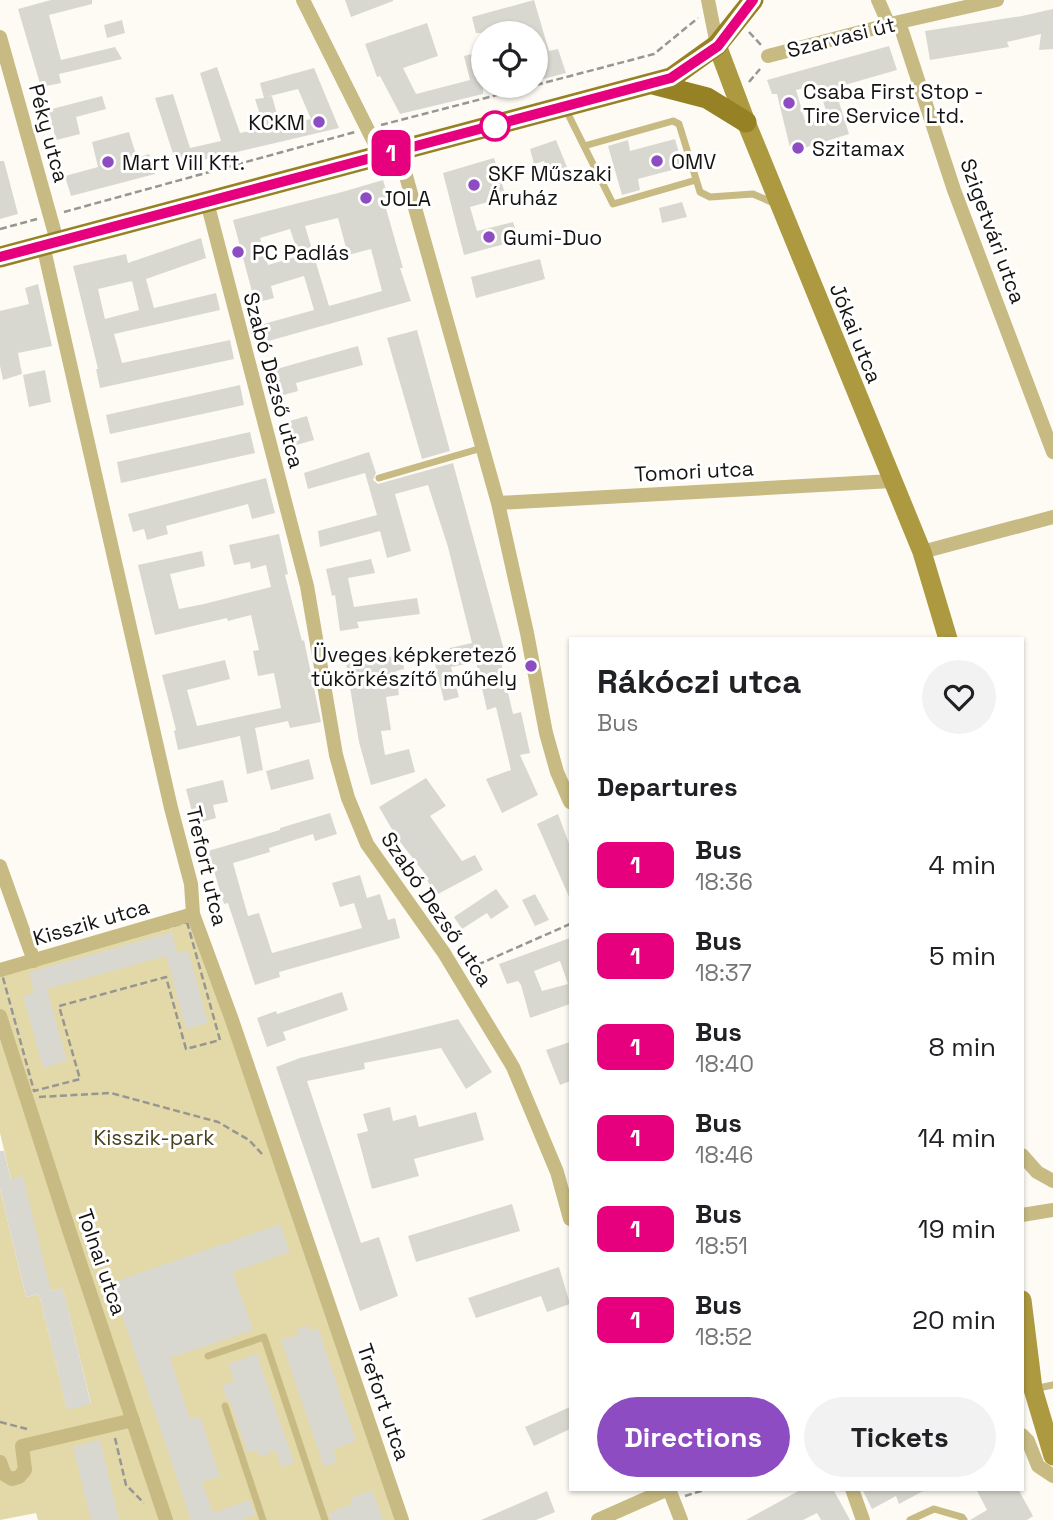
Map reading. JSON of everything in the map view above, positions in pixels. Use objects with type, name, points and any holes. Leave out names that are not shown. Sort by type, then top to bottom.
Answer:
[{"type":"main road","points":[[0,257],[653,84],[678,74],[718,46],[753,0]]},
{"type":"main road","name":"Jókai utca","points":[[718,46],[780,206],[922,552],[947,637]]},
{"type":"main road","points":[[653,84],[707,98],[746,121]]},
{"type":"main road","points":[[1024,1330],[1028,1390],[1053,1456]]},
{"type":"street","points":[[303,0],[367,128],[390,154],[427,258],[498,503],[546,733],[557,772],[569,800]]},
{"type":"street","name":"Szigetvári utca","points":[[878,0],[894,23],[1053,452]]},
{"type":"street","name":"Szarvasi út","points":[[768,56],[894,23],[997,0]]},
{"type":"street","points":[[708,3],[718,46]]},
{"type":"street","name":"Péky utca","points":[[0,37],[50,216],[50,243]]},
{"type":"street","name":"Szabó Dezső utca","points":[[206,202],[307,586],[336,755],[348,799],[367,844],[457,973],[513,1066],[557,1172],[569,1215]]},
{"type":"street","name":"Trefort utca","points":[[50,243],[168,794],[191,884],[193,914],[232,1020],[402,1520]]},
{"type":"street","name":"Tomori utca","points":[[498,503],[892,481]]},
{"type":"street","points":[[922,552],[1053,517]]},
{"type":"street","points":[[0,866],[34,961]]},
{"type":"street","name":"Kisszik utca","points":[[0,970],[193,914]]},
{"type":"street","name":"Tolnai utca","points":[[1,1026],[166,1520]]},
{"type":"street","points":[[1024,1157],[1037,1172],[1053,1181]]},
{"type":"street","points":[[1024,1215],[1053,1210]]},
{"type":"street","points":[[0,1462],[5,1475],[12,1479],[19,1477],[25,1470],[22,1446],[132,1420]]},
{"type":"street","points":[[1024,1437],[1038,1466],[1053,1476]]},
{"type":"street","points":[[598,1520],[663,1491]]},
{"type":"street","points":[[669,1491],[681,1520]]},
{"type":"street","points":[[853,1491],[863,1520]]},
{"type":"lane","points":[[564,107],[613,204],[696,180]]},
{"type":"lane","points":[[584,146],[673,121],[680,124],[700,192],[710,197],[753,194],[780,206]]},
{"type":"lane","points":[[379,478],[483,448]]},
{"type":"lane","points":[[208,1356],[264,1337],[326,1520]]},
{"type":"lane","points":[[1028,1390],[1053,1385]]},
{"type":"lane","points":[[225,1406],[263,1520]]},
{"type":"lane","points":[[911,1520],[934,1509],[962,1517],[964,1520]]},
{"type":"path","points":[[548,81],[654,54],[696,20],[708,3]]},
{"type":"path","points":[[0,229],[484,98]]},
{"type":"path","points":[[187,922],[220,1040],[186,1049],[166,977],[139,984],[60,1006],[79,1079],[34,1091],[2,974],[187,922]]},
{"type":"path","points":[[457,973],[569,924]]},
{"type":"path","points":[[26,1097],[111,1093],[218,1122],[249,1140],[284,1177]]},
{"type":"path","points":[[111,1425],[126,1485],[152,1511]]},
{"type":"green space","name":"Kisszik-park","points":[[190,917],[399,1520],[169,1520],[0,1009],[0,972]]},
{"type":"green space","points":[[0,1032],[160,1520],[38,1520],[36,1513],[0,1520],[0,1189],[26,1297],[39,1294],[67,1409],[91,1403],[63,1289],[51,1291],[11,1179],[0,1133]]},
{"type":"building","points":[[51,0],[92,0],[92,4],[49,15],[61,60],[115,47],[122,59],[59,74],[61,83],[41,87],[18,9]]},
{"type":"building","points":[[345,0],[393,0],[393,1],[351,17]]},
{"type":"building","points":[[534,0],[540,21],[473,21],[472,17]]},
{"type":"building","points":[[1053,9],[1053,49],[1039,50],[1041,34],[1007,42],[1009,47],[930,60],[925,31]]},
{"type":"building","points":[[122,20],[125,33],[107,38],[104,25]]},
{"type":"building","points":[[427,23],[438,56],[403,68],[416,94],[470,80],[464,56],[471,54],[471,97],[400,114],[380,76],[377,77],[365,44]]},
{"type":"building","points":[[889,46],[897,70],[841,86],[845,101],[839,102],[849,134],[791,152],[777,94],[772,94],[767,80]],"holes":[[[818,85],[828,117],[806,124],[796,90]]]},
{"type":"building","points":[[548,48],[549,51],[558,49],[566,73],[548,78]]},
{"type":"building","points":[[217,67],[240,133],[264,128],[255,99],[264,98],[260,83],[314,68],[339,128],[177,166],[155,98],[173,94],[190,148],[221,141],[200,73]],"holes":[[[298,89],[311,119],[280,126],[272,96],[266,97]]]},
{"type":"building","points":[[102,96],[106,109],[76,117],[80,134],[56,140],[48,110]]},
{"type":"building","points":[[129,132],[137,158],[149,154],[155,174],[71,196],[65,176],[98,167],[92,142]]},
{"type":"building","points":[[675,139],[683,167],[638,179],[640,190],[622,195],[608,146],[628,140],[630,151]]},
{"type":"building","points":[[556,140],[569,172],[551,177],[544,161],[534,164],[530,149]]},
{"type":"building","points":[[494,158],[506,197],[470,207],[477,231],[513,222],[519,240],[464,255],[443,173]]},
{"type":"building","points":[[0,161],[4,161],[18,214],[0,219]]},
{"type":"building","points":[[383,180],[390,203],[385,205],[411,301],[265,342],[260,325],[314,310],[304,276],[271,286],[274,298],[255,303],[233,220]],"holes":[[[338,218],[348,255],[371,249],[382,291],[329,306],[305,226]],[[290,229],[299,256],[268,265],[260,238]]]},
{"type":"building","points":[[682,202],[687,217],[662,223],[659,208]]},
{"type":"building","points":[[201,238],[206,258],[146,279],[154,308],[216,293],[220,310],[114,334],[122,363],[230,340],[234,359],[100,388],[98,369],[73,266],[126,254],[128,263]],"holes":[[[132,281],[139,310],[105,319],[98,289]]]},
{"type":"building","points":[[540,259],[545,279],[476,298],[471,277]]},
{"type":"building","points":[[38,284],[52,346],[18,353],[22,374],[3,380],[0,366],[0,311],[29,304],[25,288]]},
{"type":"building","points":[[417,330],[450,451],[422,459],[387,338]]},
{"type":"building","points":[[358,346],[363,365],[296,383],[298,391],[280,396],[273,370]]},
{"type":"building","points":[[45,370],[51,402],[29,407],[23,375]]},
{"type":"building","points":[[240,385],[244,405],[110,434],[106,415]]},
{"type":"building","points":[[307,416],[314,440],[293,446],[286,422]]},
{"type":"building","points":[[250,432],[255,453],[121,483],[117,462]]},
{"type":"building","points":[[369,452],[376,473],[373,480],[378,484],[453,463],[507,661],[501,662],[513,714],[521,712],[530,753],[520,755],[538,795],[502,813],[486,779],[511,770],[496,707],[487,710],[476,662],[451,667],[459,697],[444,701],[432,652],[472,643],[448,547],[428,485],[395,494],[411,551],[387,558],[380,531],[320,547],[318,531],[377,515],[365,473],[308,489],[304,473]]},
{"type":"building","points":[[266,478],[275,513],[252,519],[248,504],[166,526],[168,534],[147,540],[144,529],[133,532],[128,514]]},
{"type":"building","points":[[279,534],[288,574],[285,575],[302,641],[304,640],[321,722],[290,728],[288,721],[255,728],[263,770],[247,774],[240,736],[178,750],[176,730],[162,675],[225,660],[230,679],[187,690],[197,726],[281,708],[274,673],[258,676],[253,651],[259,650],[251,615],[155,635],[138,565],[202,551],[205,566],[170,574],[179,609],[204,604],[271,587],[266,565],[251,569],[250,562],[234,565],[229,545]]},
{"type":"building","points":[[371,559],[375,573],[348,578],[354,607],[417,598],[420,614],[357,622],[359,628],[340,631],[335,595],[332,596],[326,569]]},
{"type":"building","points":[[402,655],[404,669],[396,671],[399,695],[386,697],[391,730],[381,731],[385,755],[409,749],[415,772],[371,785],[359,742],[346,663]]},
{"type":"building","points":[[309,759],[314,779],[271,790],[266,771]]},
{"type":"building","points":[[426,778],[446,806],[430,816],[462,861],[475,855],[483,870],[436,895],[427,880],[429,879],[397,838],[379,807]]},
{"type":"building","points":[[223,780],[228,802],[213,805],[216,818],[195,824],[186,789]]},
{"type":"building","points":[[330,813],[337,834],[315,841],[313,834],[269,848],[270,852],[233,863],[248,916],[259,913],[272,953],[362,928],[354,903],[340,907],[332,883],[360,875],[367,898],[380,894],[388,920],[395,918],[400,938],[279,972],[280,977],[255,985],[228,903],[224,904],[208,851]]},
{"type":"building","points":[[558,814],[569,843],[569,897],[537,824]]},
{"type":"building","points":[[496,889],[509,907],[491,919],[487,913],[462,929],[454,917]]},
{"type":"building","points":[[535,894],[549,920],[535,926],[522,900]]},
{"type":"building","points":[[172,932],[177,953],[188,950],[208,1023],[186,1029],[166,956],[47,989],[67,1061],[43,1068],[23,996],[34,993],[29,972]]},
{"type":"building","points":[[569,938],[569,1004],[530,1018],[521,985],[518,981],[507,984],[499,964]],"holes":[[[560,961],[568,984],[542,991],[534,971]]]},
{"type":"building","points":[[342,992],[348,1010],[283,1032],[286,1040],[267,1047],[257,1018]]},
{"type":"building","points":[[458,1019],[492,1072],[466,1089],[441,1048],[364,1063],[365,1069],[307,1081],[361,1243],[379,1237],[398,1296],[360,1311],[276,1067],[300,1058]]},
{"type":"building","points":[[569,1042],[569,1081],[560,1085],[546,1050]]},
{"type":"building","points":[[390,1107],[393,1121],[416,1115],[419,1127],[476,1112],[484,1140],[414,1159],[419,1176],[372,1189],[357,1134],[368,1131],[363,1114]]},
{"type":"building","points":[[0,1151],[4,1151],[11,1179],[23,1176],[51,1291],[63,1288],[91,1404],[67,1410],[39,1294],[26,1297],[0,1189]]},
{"type":"building","points":[[512,1204],[520,1231],[416,1262],[408,1236]]},
{"type":"building","points":[[280,1224],[290,1252],[233,1272],[253,1330],[170,1358],[190,1419],[200,1416],[220,1476],[202,1482],[213,1513],[250,1500],[255,1515],[240,1520],[191,1520],[111,1283]]},
{"type":"building","points":[[559,1267],[569,1304],[547,1312],[541,1296],[476,1318],[468,1298]]},
{"type":"building","points":[[309,1325],[310,1331],[318,1328],[356,1441],[333,1450],[337,1462],[324,1467],[281,1340],[299,1334],[297,1329]]},
{"type":"building","points":[[257,1354],[294,1463],[281,1467],[276,1451],[259,1457],[257,1450],[247,1453],[222,1385],[234,1381],[228,1364]]},
{"type":"building","points":[[569,1407],[569,1429],[534,1446],[525,1427]]},
{"type":"building","points":[[100,1440],[119,1520],[91,1520],[73,1447]]},
{"type":"building","points":[[372,1490],[383,1520],[331,1520],[329,1513],[352,1504],[350,1498]]},
{"type":"building","points":[[547,1491],[555,1512],[536,1520],[481,1520]]},
{"type":"building","points":[[798,1491],[834,1491],[850,1520],[821,1520],[817,1513],[803,1520],[746,1520]]},
{"type":"building","points":[[863,1491],[923,1491],[899,1504],[896,1496],[872,1509]]},
{"type":"building","points":[[977,1491],[1019,1491],[1033,1516],[1027,1520],[970,1520],[987,1510]]},
{"type":"bus line","name":"1","points":[[0,257],[671,78],[718,46],[753,0]]},
{"type":"place","name":"Csaba First Stop - Tire Service Ltd.","points":[[789,103]]},
{"type":"place","name":"KCKM","points":[[319,122]]},
{"type":"place","name":"Szitamax","points":[[798,148]]},
{"type":"place","name":"OMV","points":[[657,161]]},
{"type":"place","name":"Mart Vill Kft.","points":[[108,162]]},
{"type":"place","name":"SKF Műszaki Áruház","points":[[474,185]]},
{"type":"place","name":"JOLA","points":[[366,198]]},
{"type":"place","name":"Gumi-Duo","points":[[489,237]]},
{"type":"place","name":"PC Padlás","points":[[238,252]]},
{"type":"place","name":"Üveges képkeretező tükörkészítő műhely","points":[[531,666]]}]
